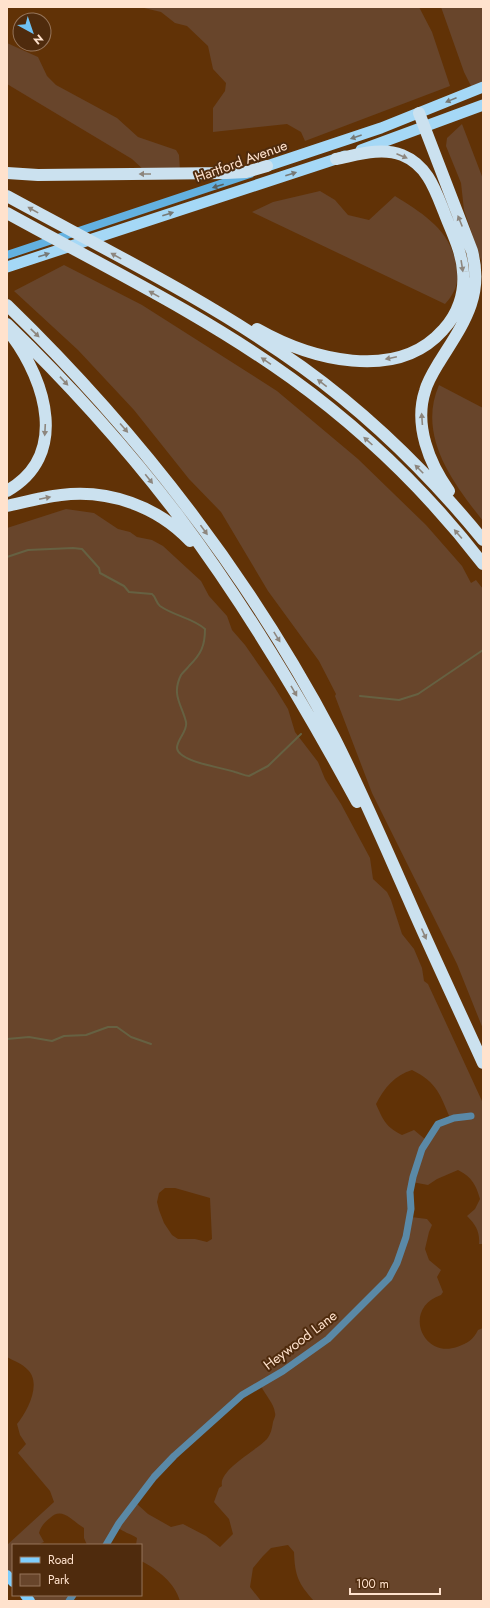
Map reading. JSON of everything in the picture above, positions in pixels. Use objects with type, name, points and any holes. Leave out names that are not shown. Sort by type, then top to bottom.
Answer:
[{"type":"highway","name":"Hartford Avenue","points":[[267,166],[368,133],[483,87]]},
{"type":"highway","name":"Hartford Avenue","points":[[7,267],[336,159],[483,105]]},
{"type":"highway","points":[[419,113],[472,251],[476,278],[474,297],[468,315],[425,390],[421,409],[422,429],[434,467],[474,529]]},
{"type":"highway","points":[[165,283],[220,309],[274,338],[321,355],[355,361],[376,360],[400,356],[428,343],[441,333],[454,315],[462,295],[464,278],[460,255],[432,182],[416,163],[395,153],[373,152],[336,159]]},
{"type":"highway","points":[[7,173],[38,175],[231,173],[250,171],[267,166]]},
{"type":"highway","points":[[7,196],[165,283],[248,331],[296,363],[336,394],[410,460],[483,540]]},
{"type":"highway","points":[[7,213],[217,330],[308,391],[359,432],[406,477],[442,515],[483,564]]},
{"type":"highway","points":[[7,305],[66,364],[139,446],[189,509],[244,587],[292,661],[334,738],[379,831],[483,1063]]},
{"type":"highway","points":[[7,324],[71,388],[129,454],[180,517],[242,607],[278,663],[336,762],[408,898]]},
{"type":"highway","points":[[7,330],[23,352],[34,372],[42,396],[46,421],[43,448],[36,464],[24,479],[7,491]]},
{"type":"highway","points":[[7,506],[50,496],[80,494],[111,497],[140,506],[160,516],[185,536],[242,607]]},
{"type":"main road","name":"Hartford Avenue","points":[[7,255],[240,179],[267,166]]},
{"type":"street","name":"Heywood Lane","points":[[107,1544],[119,1523],[154,1477],[174,1456],[242,1395],[282,1371],[328,1339],[389,1278],[397,1263],[406,1237],[410,1214],[412,1177],[422,1149],[438,1124],[454,1118],[471,1116]]},
{"type":"green space","points":[[140,7],[419,7],[432,32],[450,86],[305,141],[301,132],[287,124],[213,132],[213,108],[225,91],[226,83],[213,69],[208,46],[187,26],[175,23],[161,12]]},
{"type":"green space","points":[[441,7],[483,7],[483,84],[472,88],[464,72]]},
{"type":"green space","points":[[7,43],[12,45],[12,52],[27,52],[38,57],[47,76],[56,85],[117,118],[138,137],[176,150],[179,155],[180,171],[146,172],[132,159],[7,84]]},
{"type":"green space","points":[[462,124],[483,179],[483,274],[481,260],[464,210],[461,183],[446,146],[447,138]]},
{"type":"green space","points":[[320,191],[335,200],[348,215],[369,220],[395,196],[425,216],[434,224],[442,232],[448,242],[453,253],[457,271],[455,290],[445,304],[252,212],[273,202]]},
{"type":"green space","points":[[64,265],[142,305],[277,391],[358,459],[426,525],[462,566],[471,583],[476,580],[483,589],[483,1029],[457,964],[372,793],[335,696],[336,694],[319,661],[268,591],[221,512],[189,479],[134,410],[78,350],[14,291]]},
{"type":"green space","points":[[439,385],[483,408],[483,521],[460,491],[450,475],[435,440],[432,422],[433,404]]},
{"type":"green space","points":[[66,509],[94,513],[118,529],[130,532],[137,537],[152,540],[163,546],[201,581],[209,596],[227,616],[232,630],[245,645],[288,709],[295,732],[318,762],[325,779],[341,804],[370,858],[373,879],[387,892],[391,900],[402,934],[414,949],[422,968],[424,981],[428,984],[482,1101],[483,1244],[479,1244],[477,1229],[467,1216],[475,1209],[480,1199],[475,1186],[470,1179],[458,1170],[437,1179],[428,1185],[412,1182],[411,1217],[427,1219],[432,1225],[425,1249],[429,1260],[441,1270],[437,1277],[443,1292],[441,1295],[429,1301],[422,1310],[420,1320],[421,1330],[426,1339],[434,1346],[445,1349],[457,1347],[470,1341],[478,1330],[483,1328],[483,1601],[314,1601],[298,1579],[295,1567],[294,1552],[288,1545],[271,1548],[253,1568],[250,1587],[261,1601],[180,1601],[178,1594],[165,1577],[142,1562],[142,1544],[136,1544],[137,1538],[117,1527],[108,1544],[87,1544],[84,1538],[84,1528],[63,1514],[54,1515],[44,1523],[39,1533],[44,1542],[39,1544],[12,1544],[12,1581],[7,1576],[7,1545],[54,1502],[50,1491],[18,1453],[26,1444],[20,1435],[17,1424],[32,1398],[34,1383],[32,1376],[26,1368],[7,1357],[7,528]],"holes":[[[412,1070],[421,1075],[437,1090],[451,1120],[437,1126],[426,1140],[414,1130],[402,1135],[392,1129],[383,1119],[376,1104],[391,1083],[400,1075]],[[165,1188],[175,1188],[210,1198],[212,1239],[207,1242],[195,1239],[178,1239],[172,1235],[164,1223],[157,1202],[159,1193]],[[261,1386],[273,1406],[275,1415],[267,1439],[232,1467],[222,1480],[222,1486],[219,1488],[214,1502],[229,1519],[233,1534],[220,1547],[206,1536],[183,1524],[171,1527],[148,1514],[137,1504],[173,1457],[246,1394]]]},
{"type":"green space","points":[[25,1596],[72,1596],[69,1601],[29,1601]]},
{"type":"waterway","points":[[7,557],[28,550],[82,549],[99,568],[100,573],[124,586],[129,592],[152,594],[160,606],[195,622],[205,629],[202,649],[197,658],[181,675],[177,688],[178,700],[186,722],[184,732],[177,745],[177,748],[179,753],[185,757],[203,764],[249,776],[268,766],[301,734]]},
{"type":"waterway","points":[[360,696],[399,700],[418,694],[483,650]]},
{"type":"waterway","points":[[7,1039],[29,1037],[52,1041],[64,1036],[86,1035],[108,1027],[117,1027],[131,1037],[151,1044]]}]
